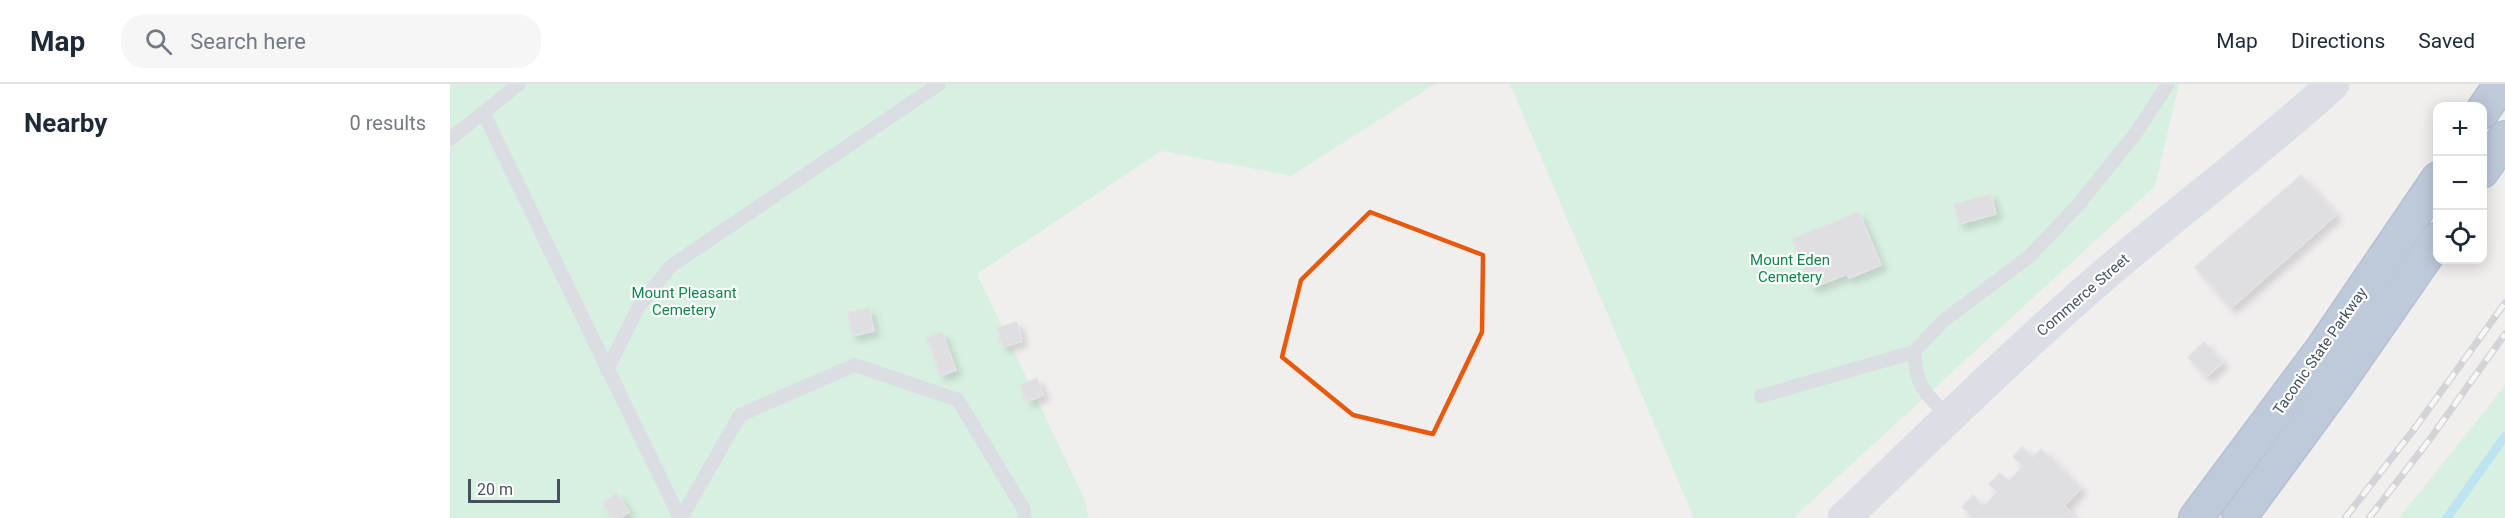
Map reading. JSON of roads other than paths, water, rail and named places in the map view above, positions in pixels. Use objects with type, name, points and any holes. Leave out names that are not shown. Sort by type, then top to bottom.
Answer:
[{"type":"highway","points":[[2487,105],[2501,84]]},
{"type":"highway","points":[[2487,164],[2505,138]]},
{"type":"highway","name":"Taconic State Parkway","points":[[2196,518],[2323,348],[2433,186]]},
{"type":"highway","points":[[2239,518],[2342,379],[2433,246]]},
{"type":"street","name":"Commerce Street","points":[[1844,518],[1949,417],[2110,270],[2301,114],[2333,84]]},
{"type":"lane","points":[[450,140],[519,84]]},
{"type":"lane","points":[[607,370],[639,306],[671,266],[939,84]]},
{"type":"lane","points":[[1761,396],[1914,352],[1943,321],[2030,256],[2078,205],[2136,133],[2168,84]]},
{"type":"lane","points":[[483,112],[681,518]]},
{"type":"lane","points":[[1914,352],[1915,368],[1922,391],[1949,417]]},
{"type":"lane","points":[[681,518],[740,415],[855,365],[958,400],[1023,508],[1025,518]]},
{"type":"waterway","points":[[2447,518],[2505,436]]},
{"type":"railway","points":[[2345,518],[2415,428],[2505,303]]},
{"type":"railway","points":[[2369,518],[2430,439],[2505,334]]},
{"type":"park label","name":"Mount Eden Cemetery","points":[[1790,268]]},
{"type":"park label","name":"Mount Pleasant Cemetery","points":[[684,302]]}]
